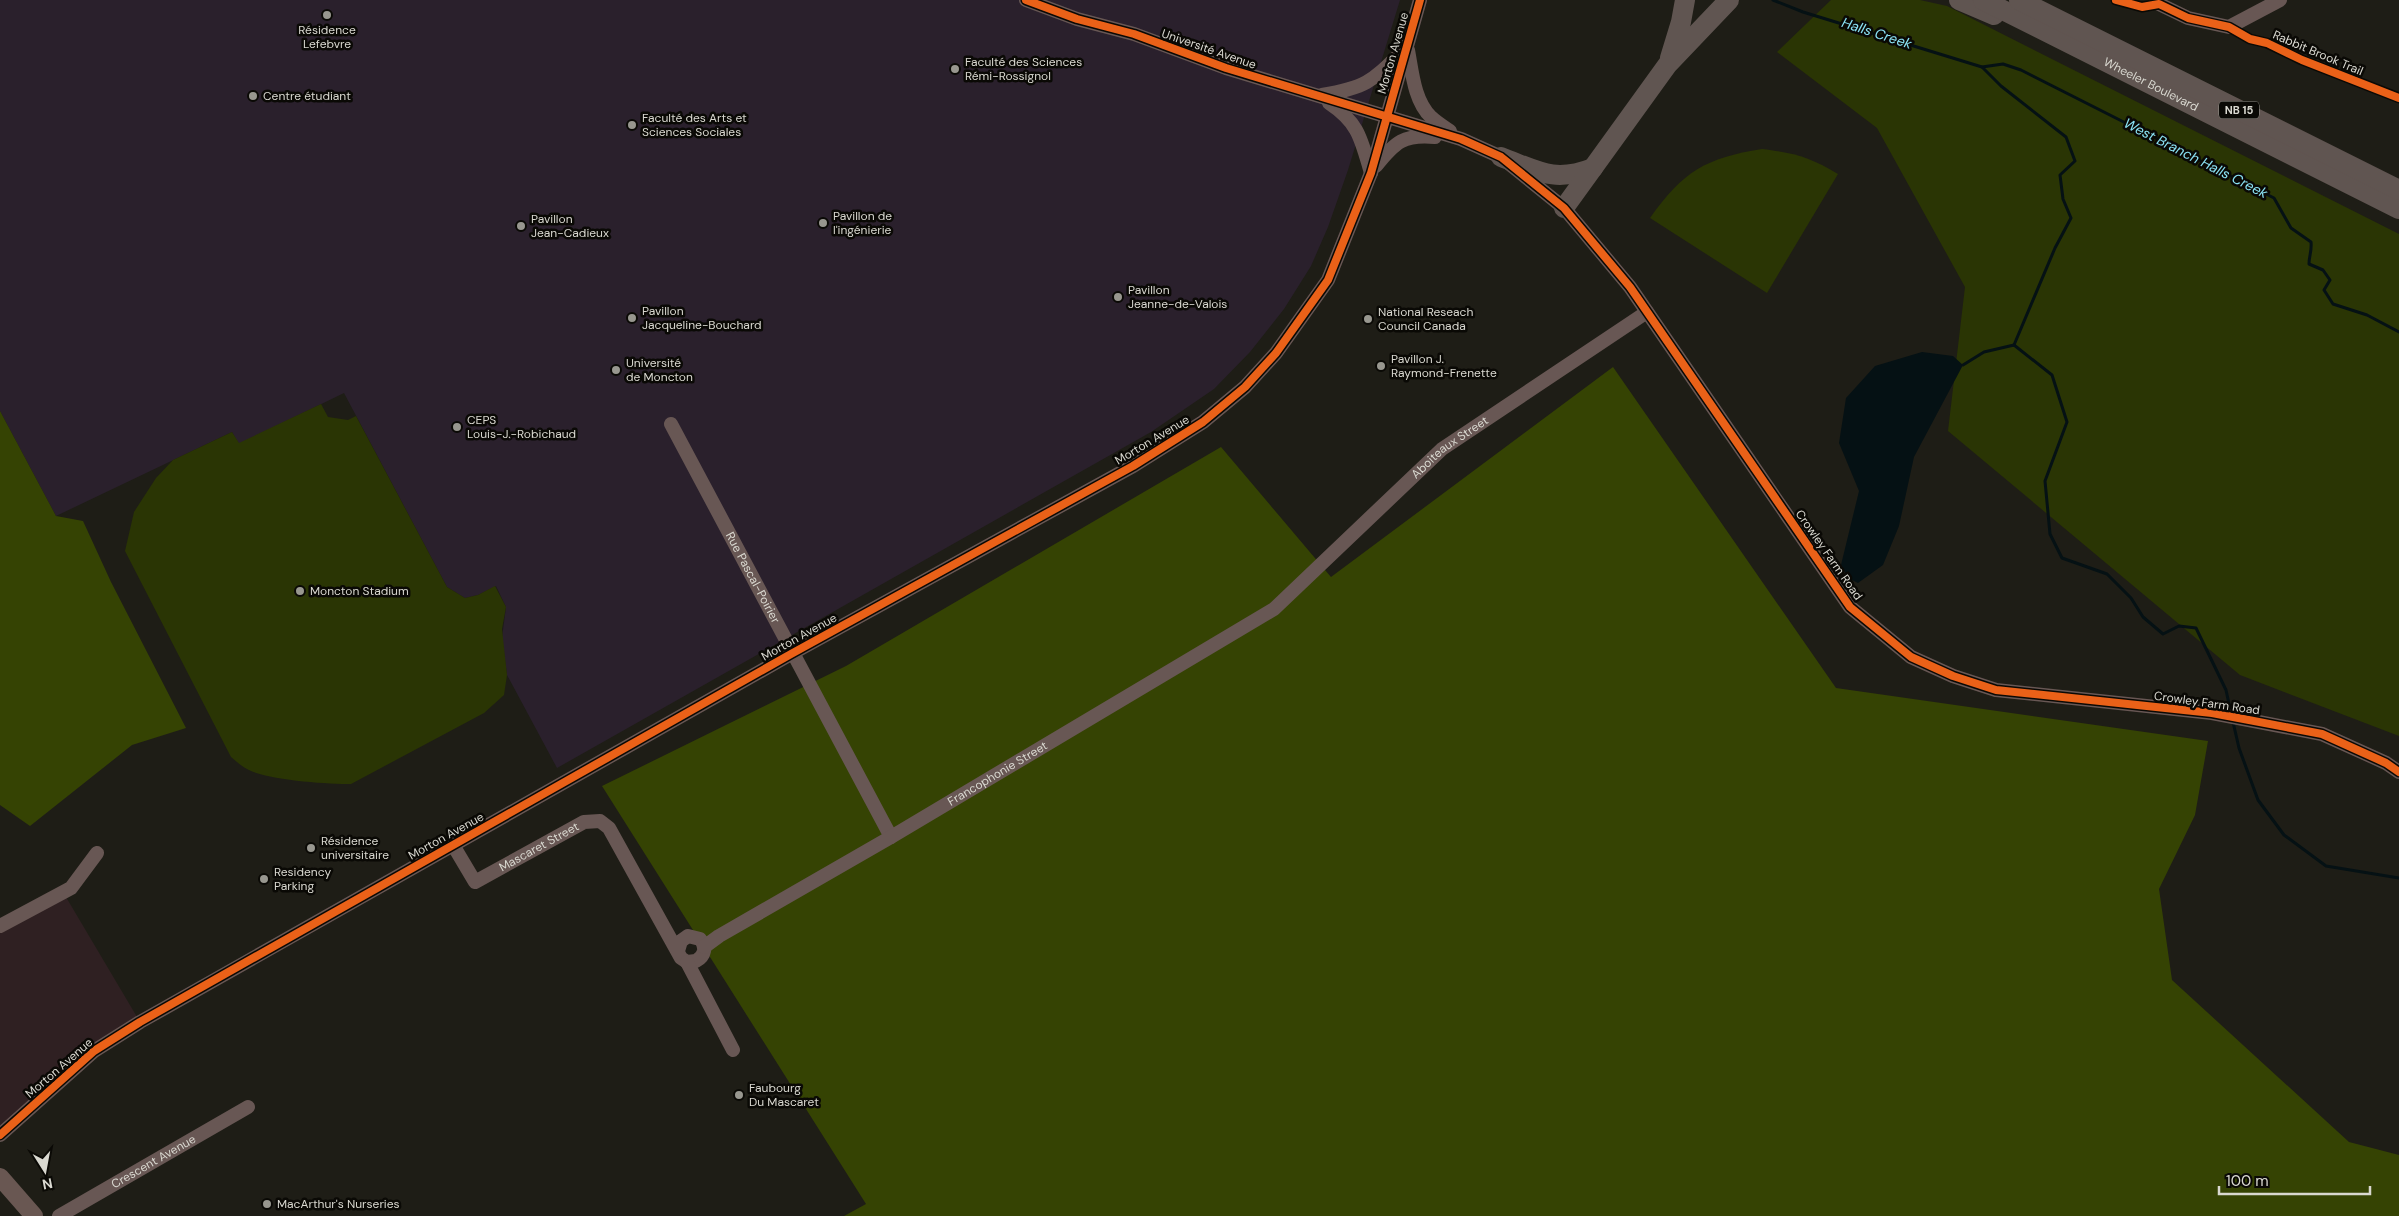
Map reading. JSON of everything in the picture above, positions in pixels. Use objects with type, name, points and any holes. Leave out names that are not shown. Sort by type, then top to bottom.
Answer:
[{"type":"highway","points":[[1668,64],[1682,22],[1685,0]]},
{"type":"highway","points":[[1564,208],[1668,64],[1728,0]]},
{"type":"highway","points":[[1959,0],[2102,60]]},
{"type":"highway","name":"Wheeler Boulevard","points":[[1983,0],[2399,209]]},
{"type":"highway","name":"Wheeler Boulevard","points":[[2019,0],[2399,190]]},
{"type":"highway","points":[[2033,0],[2078,30]]},
{"type":"highway","points":[[1501,157],[1552,176],[1573,176],[1593,168]]},
{"type":"main road","points":[[0,1177],[34,1216]]},
{"type":"street","name":"Université Avenue","points":[[1026,0],[1077,19],[1134,34],[1226,68],[1387,116]]},
{"type":"street","name":"Morton Avenue","points":[[0,1135],[94,1051],[195,989],[791,654],[1133,466],[1203,422],[1245,387],[1276,353],[1328,280],[1371,173],[1420,0]]},
{"type":"street","points":[[2156,0],[2158,4],[2188,18],[2229,27],[2280,0]]},
{"type":"street","points":[[1317,96],[1352,90],[1370,82],[1407,47]]},
{"type":"street","points":[[1407,47],[1415,88],[1420,102],[1430,116],[1461,139]]},
{"type":"street","points":[[1317,96],[1344,113],[1353,123],[1362,143],[1371,173]]},
{"type":"street","name":"Crowley Farm Road","points":[[1387,116],[1461,139],[1501,157],[1564,208],[1630,287],[1850,607],[1911,657],[1953,676],[1996,690],[2212,713],[2322,734],[2399,772]]},
{"type":"street","points":[[1371,173],[1390,148],[1403,139],[1419,135],[1461,139]]},
{"type":"street","name":"Aboiteaux Street","points":[[1274,609],[1442,449],[1647,312]]},
{"type":"street","name":"Rue Pascal-Poirier","points":[[671,424],[791,654],[891,837]]},
{"type":"street","name":"Francophonie Street","points":[[689,948],[719,936],[891,837],[1274,609]]},
{"type":"street","name":"Mascaret Street","points":[[453,845],[475,882],[584,822],[600,821],[609,828],[689,948]]},
{"type":"street","points":[[0,926],[71,888],[97,853]]},
{"type":"street","points":[[689,948],[696,981],[733,1050]]},
{"type":"street","name":"Crescent Avenue","points":[[59,1216],[248,1107]]},
{"type":"shaded area","name":"Université de Moncton","points":[[0,0],[1400,0],[1348,170],[1328,227],[1311,266],[1284,309],[1250,352],[1214,389],[1151,432],[557,768],[507,675],[502,638],[506,607],[496,586],[478,595],[465,598],[447,587],[344,393],[239,444],[232,432],[56,516],[0,411]]},
{"type":"shaded area","points":[[1922,352],[1953,356],[1963,365],[1914,457],[1899,526],[1883,565],[1858,583],[1848,578],[1841,565],[1859,491],[1839,443],[1846,398],[1875,366]]},
{"type":"shaded area","points":[[63,892],[140,1022],[0,1135],[0,926]]},
{"type":"green space","points":[[1831,0],[1920,0],[1947,6],[2399,234],[2399,736],[2240,675],[1948,431],[1965,287],[1877,128],[1777,52]]},
{"type":"green space","points":[[1762,149],[1802,157],[1819,163],[1838,174],[1767,293],[1650,218],[1674,189],[1697,169],[1726,157]]},
{"type":"green space","points":[[1613,367],[1836,688],[2208,741],[2195,815],[2159,889],[2172,980],[2349,1142],[2399,1155],[2399,1216],[844,1216],[866,1204],[602,786],[846,666],[1221,447],[1331,577]]},
{"type":"green space","name":"Moncton Stadium","points":[[321,404],[328,417],[348,420],[356,416],[447,587],[465,598],[478,595],[495,586],[506,607],[502,629],[507,675],[504,695],[484,713],[351,784],[313,782],[268,776],[247,769],[231,757],[125,551],[134,512],[156,478],[173,460],[232,432],[239,443]]},
{"type":"green space","points":[[0,411],[56,516],[83,521],[111,582],[186,728],[132,745],[30,826],[0,805]]},
{"type":"waterway","name":"West Branch Halls Creek","points":[[1773,0],[1803,12],[1982,67],[2003,64],[2021,70],[2274,198],[2291,228],[2311,242],[2309,264],[2323,270],[2330,280],[2324,290],[2333,304],[2367,315],[2399,332]]},
{"type":"waterway","points":[[1982,67],[2001,86],[2066,137],[2075,161],[2060,175],[2063,199],[2071,218],[2055,248],[2014,345]]},
{"type":"waterway","points":[[2014,345],[2052,375],[2067,422],[2045,481],[2050,534],[2062,558],[2107,574],[2131,598],[2143,617],[2163,634],[2179,626],[2196,628],[2226,690],[2231,713]]},
{"type":"waterway","points":[[1963,365],[1984,352],[2014,345]]},
{"type":"waterway","points":[[2233,722],[2239,748],[2258,800],[2284,835],[2326,866],[2399,878]]},
{"type":"cycle path","points":[[1026,0],[1077,19],[1134,34],[1226,68],[1461,139],[1501,157],[1564,208],[1630,287],[1850,607],[1911,657],[1953,676],[1996,690],[2212,713],[2322,734],[2386,763],[2399,772]]},
{"type":"cycle path","points":[[0,1135],[94,1051],[140,1022],[791,654],[1133,466],[1203,422],[1245,387],[1276,353],[1328,280],[1371,173],[1420,0]]},
{"type":"cycle path","name":"Rabbit Brook Trail","points":[[2116,0],[2142,7],[2159,4],[2188,18],[2229,27],[2250,39],[2267,43],[2302,60],[2399,98]]},
{"type":"place","name":"Résidence Lefebvre","points":[[327,15]]},
{"type":"place","name":"Faculté des Sciences Rémi-Rossignol","points":[[955,69]]},
{"type":"place","name":"Centre étudiant","points":[[253,96]]},
{"type":"place","name":"Faculté des Arts et Sciences Sociales","points":[[632,125]]},
{"type":"place","name":"Pavillon de l'ingénierie","points":[[823,223]]},
{"type":"place","name":"Pavillon Jean-Cadieux","points":[[521,226]]},
{"type":"place","name":"Pavillon Jeanne-de-Valois","points":[[1118,297]]},
{"type":"place","name":"Pavillon Jacqueline-Bouchard","points":[[632,318]]},
{"type":"place","name":"National Reseach Council Canada","points":[[1368,319]]},
{"type":"place","name":"Pavillon J. Raymond-Frenette","points":[[1381,366]]},
{"type":"place","name":"Université de Moncton","points":[[616,370]]},
{"type":"place","name":"CEPS Louis-J.-Robichaud","points":[[457,427]]},
{"type":"place","name":"Moncton Stadium","points":[[300,591]]},
{"type":"place","name":"Résidence universitaire","points":[[311,848]]},
{"type":"place","name":"Residency Parking","points":[[264,879]]},
{"type":"place","name":"Faubourg Du Mascaret","points":[[739,1095]]},
{"type":"place","name":"MacArthur's Nurseries","points":[[267,1204]]},
{"type":"water label","name":"Halls Creek","points":[[1877,33]]}]
